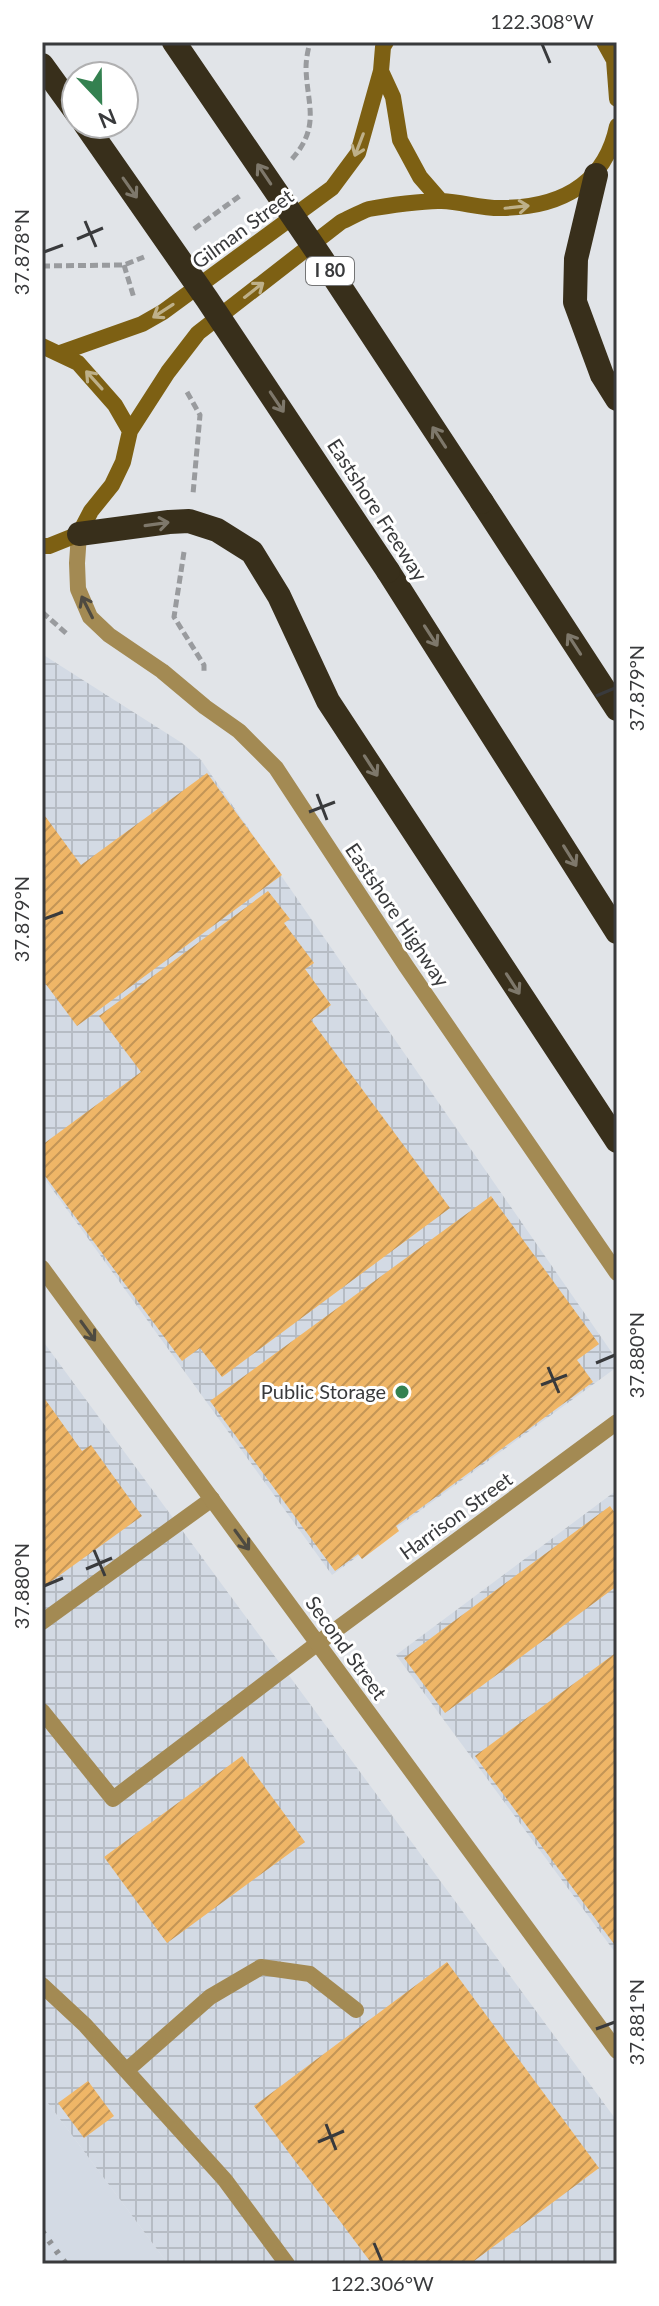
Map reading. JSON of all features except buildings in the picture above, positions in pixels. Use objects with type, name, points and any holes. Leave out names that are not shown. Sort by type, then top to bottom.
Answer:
[{"type":"highway","name":"I 80","points":[[174,42],[320,256],[617,709]]},
{"type":"highway","points":[[42,65],[60,90]]},
{"type":"highway","name":"Eastshore Freeway","points":[[96,140],[215,311],[388,571],[617,932]]},
{"type":"highway","points":[[596,175],[576,259],[575,302],[602,375],[617,399]]},
{"type":"highway","points":[[79,534],[189,521],[217,530],[252,552],[279,596],[328,701],[617,1141]]},
{"type":"main road","name":"Gilman Street","points":[[60,353],[142,324],[163,312],[332,188],[358,153],[386,42]]},
{"type":"main road","points":[[604,42],[616,57],[617,99]]},
{"type":"main road","points":[[381,71],[393,97],[400,140],[420,177],[440,200]]},
{"type":"main road","points":[[42,546],[79,534],[91,511],[112,485],[123,462],[130,431],[168,372],[198,333],[341,222],[368,210],[440,200],[501,208],[533,205],[564,196],[596,175],[613,147],[617,126]]},
{"type":"main road","points":[[42,346],[78,363],[115,405],[130,431]]},
{"type":"street","name":"Eastshore Highway","points":[[79,534],[78,589],[90,617],[109,635],[162,671],[239,731],[276,768],[406,966],[617,1273]]},
{"type":"street","name":"Second Street","points":[[42,1268],[617,2051]]},
{"type":"street","name":"Harrison Street","points":[[42,1711],[113,1799],[617,1422]]},
{"type":"street","points":[[42,1622],[212,1499]]},
{"type":"street","points":[[127,2070],[210,1997],[261,1967],[310,1974],[356,2010]]},
{"type":"street","points":[[42,1985],[85,2025],[225,2180],[287,2264]]},
{"type":"path","name":"Gilman Street","points":[[282,166],[294,157],[309,132],[311,108],[306,67],[310,42]]},
{"type":"path","name":"Gilman Street","points":[[187,233],[247,191]]},
{"type":"path","points":[[42,266],[124,265],[150,255]]},
{"type":"path","points":[[124,265],[137,308]]},
{"type":"path","points":[[182,384],[200,415],[193,490]]},
{"type":"path","points":[[185,548],[174,617],[204,665]]},
{"type":"shaded area","points":[[42,654],[182,743],[201,760],[617,1360],[617,1367],[332,1575],[42,1175]]},
{"type":"shaded area","points":[[42,1340],[617,2121],[617,2264],[168,2264],[42,2095]]},
{"type":"shaded area","points":[[617,1490],[617,1955],[396,1655]]},
{"type":"shaded area","points":[[42,2095],[168,2264],[42,2264]]},
{"type":"railway","points":[[42,2231],[66,2264]]},
{"type":"place","name":"Public Storage","points":[[402,1392]]}]
